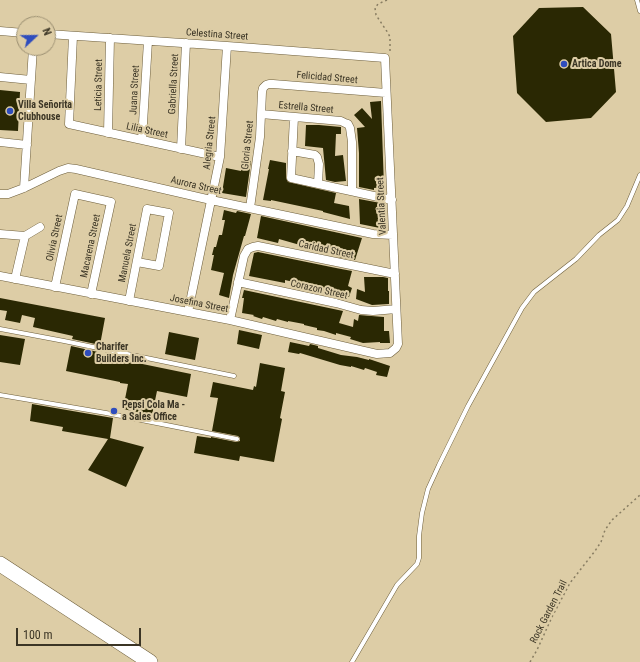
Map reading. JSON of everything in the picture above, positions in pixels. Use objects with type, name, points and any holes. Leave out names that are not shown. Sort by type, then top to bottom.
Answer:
[{"type":"highway","points":[[0,564],[150,662]]},
{"type":"street","points":[[0,31],[16,32]]},
{"type":"street","name":"Celestina Street","points":[[56,35],[385,58]]},
{"type":"street","name":"Lilia Street","points":[[73,36],[69,124],[220,157]]},
{"type":"street","name":"Leticia Street","points":[[108,133],[110,38]]},
{"type":"street","name":"Juana Street","points":[[142,140],[148,41]]},
{"type":"street","name":"Gabriella Street","points":[[181,149],[186,43]]},
{"type":"street","name":"Alegria Street","points":[[188,312],[220,157],[227,46]]},
{"type":"street","points":[[24,188],[32,56]]},
{"type":"street","name":"Valentia Street","points":[[385,58],[398,344],[394,350]]},
{"type":"street","points":[[0,77],[31,80]]},
{"type":"street","name":"Felicidad Street","points":[[266,85],[273,84],[386,94]]},
{"type":"street","name":"Gloria Street","points":[[250,208],[257,162],[262,92],[266,85]]},
{"type":"street","name":"Estrella Street","points":[[261,114],[345,122],[348,124],[352,142],[352,191]]},
{"type":"street","points":[[294,117],[291,178],[392,200]]},
{"type":"street","points":[[0,142],[27,145]]},
{"type":"street","points":[[292,151],[315,155],[317,157],[319,164],[318,184]]},
{"type":"street","name":"Aurora Street","points":[[0,194],[8,194],[24,188],[59,170],[76,168],[212,200],[373,234],[393,235]]},
{"type":"street","name":"Macarena Street","points":[[75,194],[111,202],[92,294]]},
{"type":"street","name":"Olivia Street","points":[[55,287],[75,194]]},
{"type":"street","name":"Manuela Street","points":[[130,301],[137,262],[147,209],[169,213],[159,266],[137,262]]},
{"type":"street","points":[[0,234],[25,236],[40,227]]},
{"type":"street","points":[[15,279],[25,236]]},
{"type":"street","name":"Caridad Street","points":[[238,282],[244,256],[248,249],[258,246],[395,274]]},
{"type":"street","name":"Josefina Street","points":[[0,276],[230,320],[377,354],[390,353],[394,350]]},
{"type":"street","points":[[230,320],[238,282]]},
{"type":"street","name":"Corazon Street","points":[[238,282],[336,303],[361,310],[373,311],[396,309]]},
{"type":"lane","points":[[638,0],[640,11]]},
{"type":"lane","points":[[352,662],[397,585],[417,564],[419,558],[419,536],[422,513],[428,489],[468,406],[522,308],[534,292],[571,263],[599,235],[618,220],[627,206],[640,175]]},
{"type":"lane","points":[[0,329],[234,376]]},
{"type":"lane","points":[[0,395],[106,413],[237,439]]},
{"type":"path","points":[[385,58],[390,52],[390,37],[376,15],[375,8],[378,4],[387,0]]},
{"type":"path","name":"Rock Garden Trail","points":[[530,662],[570,583],[601,542],[605,530],[612,520],[640,494]]},
{"type":"building","name":"Artica Dome","points":[[583,7],[611,34],[616,92],[591,118],[546,122],[517,93],[513,36],[539,8]]},
{"type":"building","name":"Villa Señorita Clubhouse","points":[[0,90],[20,92],[18,131],[0,130]]},
{"type":"building","points":[[381,101],[384,187],[374,188],[374,190],[359,187],[357,128],[365,127],[354,115],[362,108],[372,119],[370,102]]},
{"type":"building","points":[[306,125],[341,127],[341,134],[336,134],[335,156],[343,155],[346,181],[335,182],[326,180],[323,148],[305,146]]},
{"type":"building","points":[[243,160],[251,161],[246,197],[222,193],[226,168],[241,171]]},
{"type":"building","points":[[270,160],[286,163],[286,178],[288,182],[336,193],[334,203],[349,206],[350,219],[323,211],[271,200],[263,200]]},
{"type":"building","points":[[359,199],[386,204],[380,228],[360,224]]},
{"type":"building","points":[[224,210],[236,213],[237,211],[251,214],[233,275],[229,298],[219,295],[224,273],[211,270],[214,247],[216,247],[219,235],[222,235],[225,220],[222,220]]},
{"type":"building","points":[[261,216],[362,238],[355,260],[338,257],[339,255],[316,249],[315,251],[306,248],[307,247],[279,239],[278,243],[257,238]]},
{"type":"building","points":[[258,252],[352,271],[348,286],[352,288],[349,297],[344,295],[344,297],[335,293],[285,280],[285,283],[249,276],[254,253]]},
{"type":"building","points":[[364,277],[388,278],[389,304],[372,305],[356,299],[357,289],[365,292]]},
{"type":"building","points":[[244,290],[343,311],[339,323],[353,327],[354,319],[358,321],[359,315],[384,317],[384,331],[389,331],[390,343],[363,343],[350,339],[351,337],[317,330],[317,328],[304,324],[277,319],[276,321],[263,317],[262,319],[253,316],[254,315],[242,313],[244,298],[242,298]]},
{"type":"building","points":[[0,298],[105,318],[100,345],[72,339],[73,336],[33,327],[35,318],[22,315],[20,323],[5,320],[7,311],[0,310]]},
{"type":"building","points":[[239,330],[262,335],[259,349],[237,344]]},
{"type":"building","points":[[169,332],[199,338],[195,360],[165,354]]},
{"type":"building","points":[[0,335],[25,339],[20,365],[0,362]]},
{"type":"building","points":[[290,342],[309,346],[310,344],[341,355],[369,359],[390,366],[387,377],[376,375],[377,372],[365,368],[364,370],[351,366],[340,365],[300,353],[288,352]]},
{"type":"building","points":[[71,346],[98,352],[98,354],[123,360],[191,374],[187,397],[157,391],[152,415],[123,409],[128,384],[66,371]]},
{"type":"building","points":[[260,363],[285,368],[281,391],[285,392],[280,418],[282,419],[274,462],[240,456],[239,461],[194,453],[197,436],[236,442],[240,441],[238,436],[212,431],[218,398],[210,397],[213,382],[253,390],[254,386],[256,387]]},
{"type":"building","points":[[32,404],[113,418],[110,438],[144,447],[126,487],[88,470],[108,439],[62,431],[63,427],[30,421]]},
{"type":"place","name":"Artica Dome","points":[[564,64]]},
{"type":"place","name":"Villa Señorita Clubhouse","points":[[10,111]]},
{"type":"place","name":"Charifer Builders Inc.","points":[[88,353]]},
{"type":"place","name":"Pepsi Cola Ma - a Sales Office","points":[[114,411]]}]
